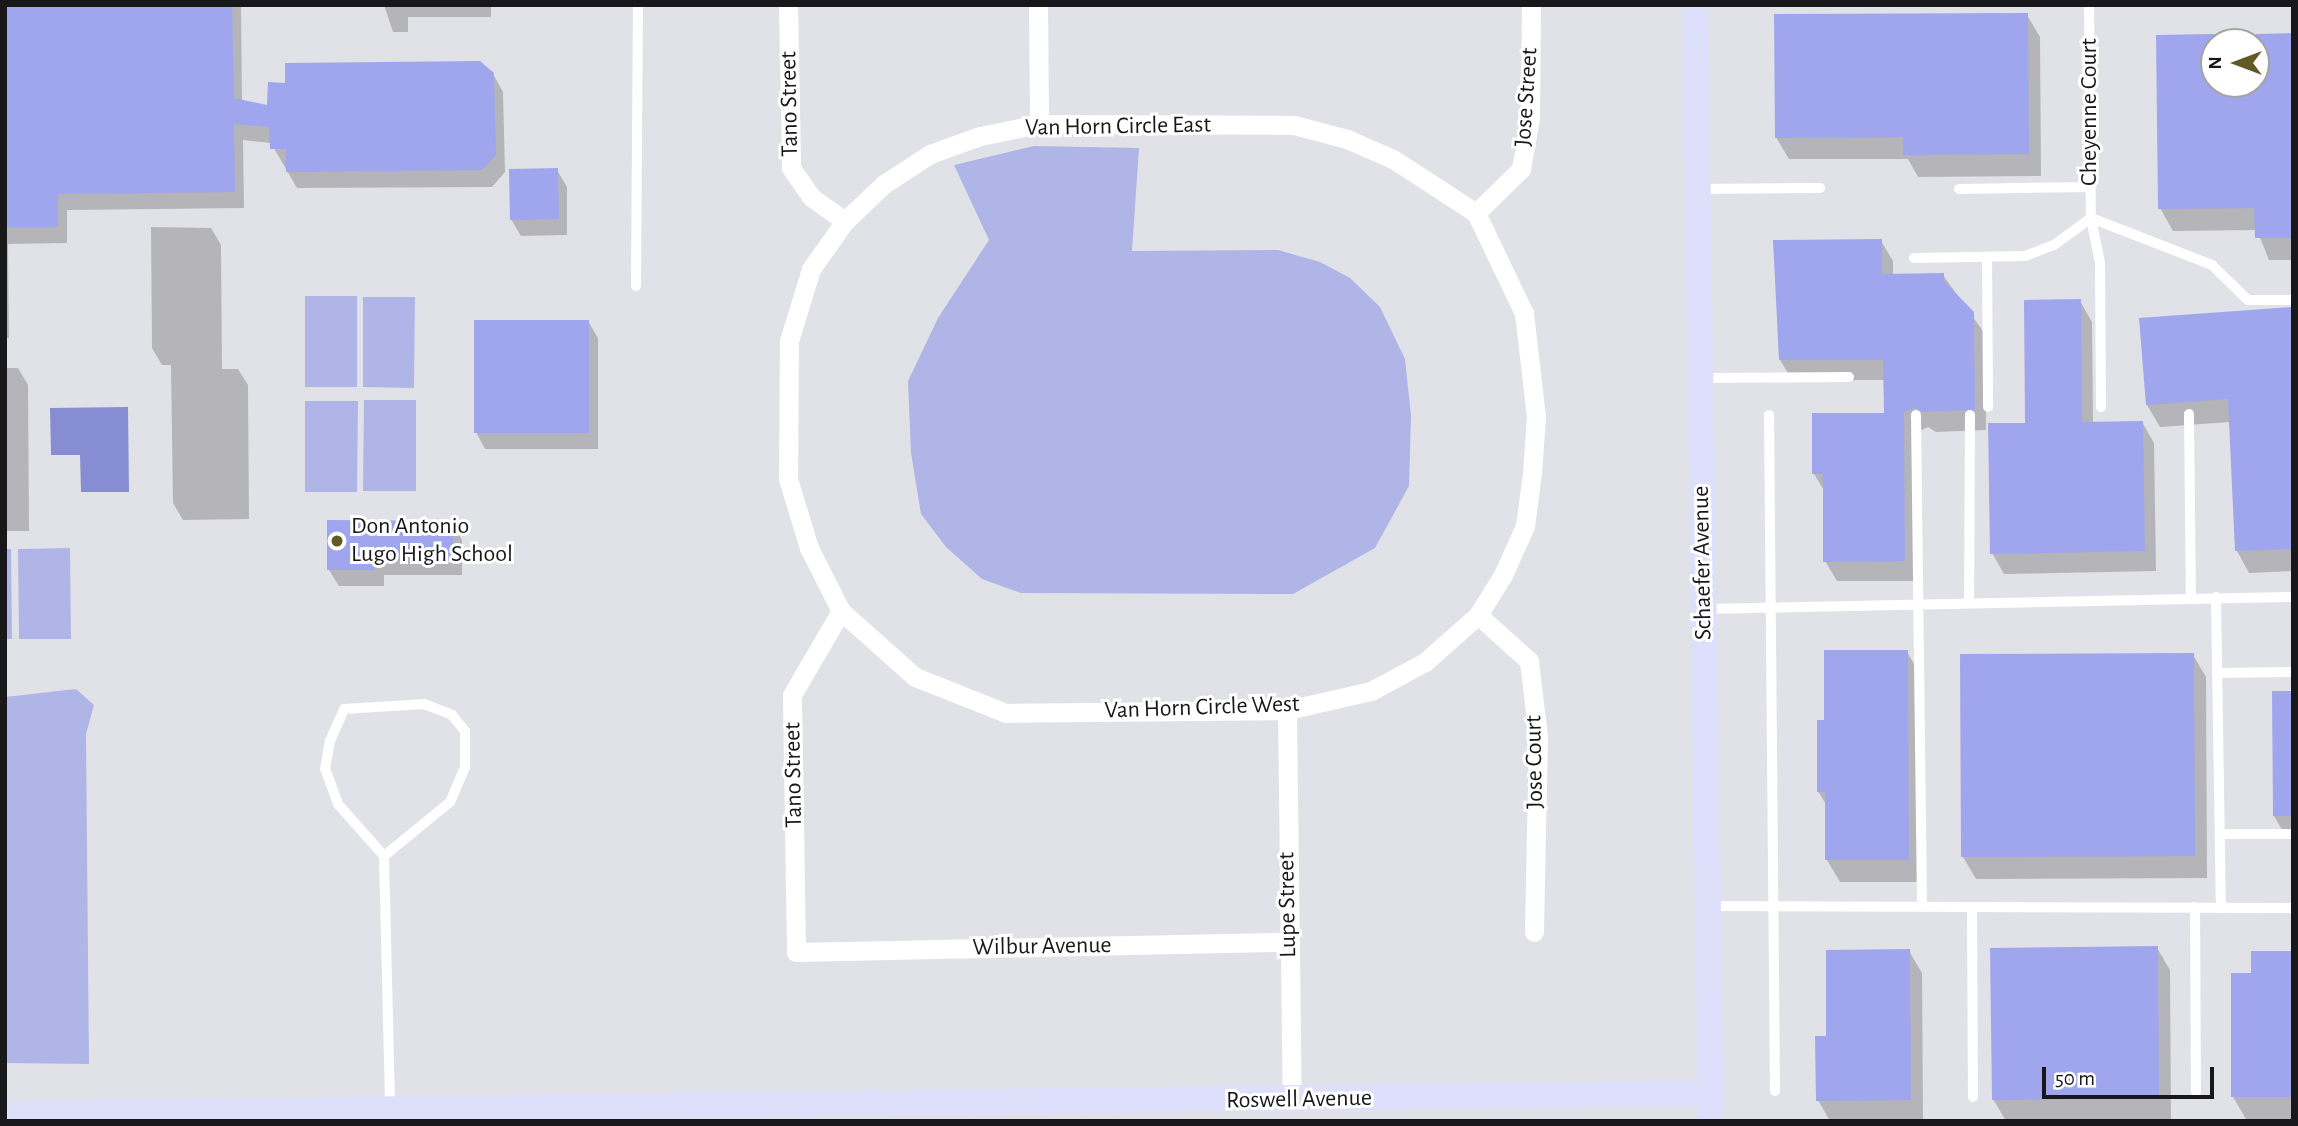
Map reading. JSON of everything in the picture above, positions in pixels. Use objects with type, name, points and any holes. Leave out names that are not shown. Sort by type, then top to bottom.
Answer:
[{"type":"street","name":"Tano Street","points":[[788,5],[791,168],[811,197],[845,221]]},
{"type":"street","points":[[1038,5],[1039,124]]},
{"type":"street","name":"Jose Street","points":[[1476,213],[1521,169],[1530,118],[1531,5]]},
{"type":"street","name":"Schaefer Avenue","points":[[1695,5],[1711,1121]]},
{"type":"street","name":"Van Horn Circle East","points":[[841,611],[809,548],[788,479],[789,355],[811,270],[845,221],[884,184],[930,154],[979,136],[1039,124],[1294,125],[1347,139],[1393,159],[1476,213]]},
{"type":"street","name":"Van Horn Circle West","points":[[841,611],[915,677],[1006,713],[1287,710],[1371,691],[1425,662],[1478,615],[1503,575],[1525,526],[1536,416],[1524,313],[1476,213]]},
{"type":"street","name":"Tano Street","points":[[796,952],[792,695],[841,611]]},
{"type":"street","name":"Jose Court","points":[[1478,615],[1529,661],[1538,737],[1534,932]]},
{"type":"street","name":"Lupe Street","points":[[1287,710],[1292,1100]]},
{"type":"street","name":"Wilbur Avenue","points":[[796,952],[1288,942]]},
{"type":"street","name":"Roswell Avenue","points":[[5,1114],[182,1117],[390,1110],[997,1111],[1292,1100],[1711,1093]]},
{"type":"lane","points":[[636,286],[638,5]]},
{"type":"lane","name":"Cheyenne Court","points":[[2089,5],[2091,218],[2100,263],[2101,407]]},
{"type":"lane","points":[[1959,189],[2091,187]]},
{"type":"lane","points":[[1698,189],[1820,188]]},
{"type":"lane","points":[[1914,258],[2018,257],[2054,245],[2091,218],[2212,265],[2248,300],[2293,300]]},
{"type":"lane","points":[[1987,257],[1988,407]]},
{"type":"lane","points":[[1700,378],[1849,377]]},
{"type":"lane","points":[[2189,414],[2191,598]]},
{"type":"lane","points":[[1769,415],[1775,1091]]},
{"type":"lane","points":[[1916,415],[1922,907]]},
{"type":"lane","points":[[1969,603],[1970,415]]},
{"type":"lane","points":[[2216,597],[2221,908]]},
{"type":"lane","points":[[1704,609],[2293,597]]},
{"type":"lane","points":[[2217,673],[2293,672]]},
{"type":"lane","points":[[384,856],[450,802],[465,766],[465,731],[452,715],[424,704],[344,709],[330,741],[325,769],[338,804],[384,856],[390,1110]]},
{"type":"lane","points":[[2220,834],[2293,834]]},
{"type":"lane","points":[[1708,906],[2293,908]]},
{"type":"lane","points":[[1972,907],[1973,1097]]},
{"type":"lane","points":[[2195,907],[2196,1092]]},
{"type":"shaded area","points":[[1034,146],[1139,148],[1132,251],[1278,250],[1320,262],[1350,278],[1380,307],[1405,359],[1411,415],[1409,486],[1375,548],[1293,594],[1021,593],[982,579],[946,547],[921,514],[911,453],[908,381],[938,318],[989,240],[954,165]]},
{"type":"shaded area","points":[[305,296],[357,296],[357,387],[305,387]]},
{"type":"shaded area","points":[[363,297],[415,297],[414,388],[363,387]]},
{"type":"shaded area","points":[[364,400],[416,400],[416,491],[363,491]]},
{"type":"shaded area","points":[[305,401],[358,401],[357,492],[305,492]]},
{"type":"shaded area","points":[[128,407],[129,492],[81,492],[80,455],[51,455],[50,408]]},
{"type":"shaded area","points":[[70,548],[71,639],[19,639],[18,549]]},
{"type":"shaded area","points":[[5,549],[11,549],[12,639],[5,639]]},
{"type":"shaded area","points":[[76,689],[94,705],[86,734],[89,1064],[5,1063],[5,697]]},
{"type":"building","points":[[5,5],[232,5],[234,98],[267,105],[268,82],[285,83],[285,63],[480,61],[494,73],[496,155],[482,170],[286,172],[286,149],[270,149],[269,127],[234,124],[235,192],[58,194],[58,227],[5,227]]},
{"type":"building","points":[[2028,13],[2029,154],[1903,155],[1903,137],[1775,138],[1774,14]]},
{"type":"building","points":[[2293,33],[2293,238],[2255,238],[2254,208],[2158,209],[2156,35],[2200,34],[2200,98],[2270,98],[2270,34]]},
{"type":"building","points":[[558,168],[559,219],[510,220],[509,169]]},
{"type":"building","points":[[1882,239],[1882,274],[1944,273],[1944,281],[1974,312],[1975,410],[1923,412],[1915,408],[1904,412],[1905,561],[1823,562],[1823,474],[1812,474],[1812,413],[1884,413],[1883,360],[1779,360],[1773,240]]},
{"type":"building","points":[[2081,299],[2082,422],[2143,421],[2145,551],[1990,554],[1988,423],[2025,423],[2024,300]]},
{"type":"building","points":[[2293,307],[2293,549],[2235,551],[2228,399],[2146,405],[2139,318]]},
{"type":"building","points":[[474,320],[589,320],[589,433],[474,433]]},
{"type":"building","points":[[327,520],[453,521],[453,558],[375,559],[375,570],[327,570]]},
{"type":"building","points":[[1824,650],[1908,650],[1909,860],[1825,860],[1825,792],[1817,792],[1817,720],[1824,720]]},
{"type":"building","points":[[2194,653],[2195,856],[1961,857],[1960,654]]},
{"type":"building","points":[[2272,691],[2293,691],[2293,816],[2273,816]]},
{"type":"building","points":[[2158,946],[2159,1098],[1992,1100],[1990,948]]},
{"type":"building","points":[[1910,949],[1911,1100],[1816,1101],[1815,1036],[1826,1036],[1826,950]]},
{"type":"building","points":[[2251,951],[2293,951],[2293,1097],[2231,1097],[2231,973],[2251,973]]},
{"type":"place","name":"Don Antonio Lugo High School","points":[[337,541]]}]
